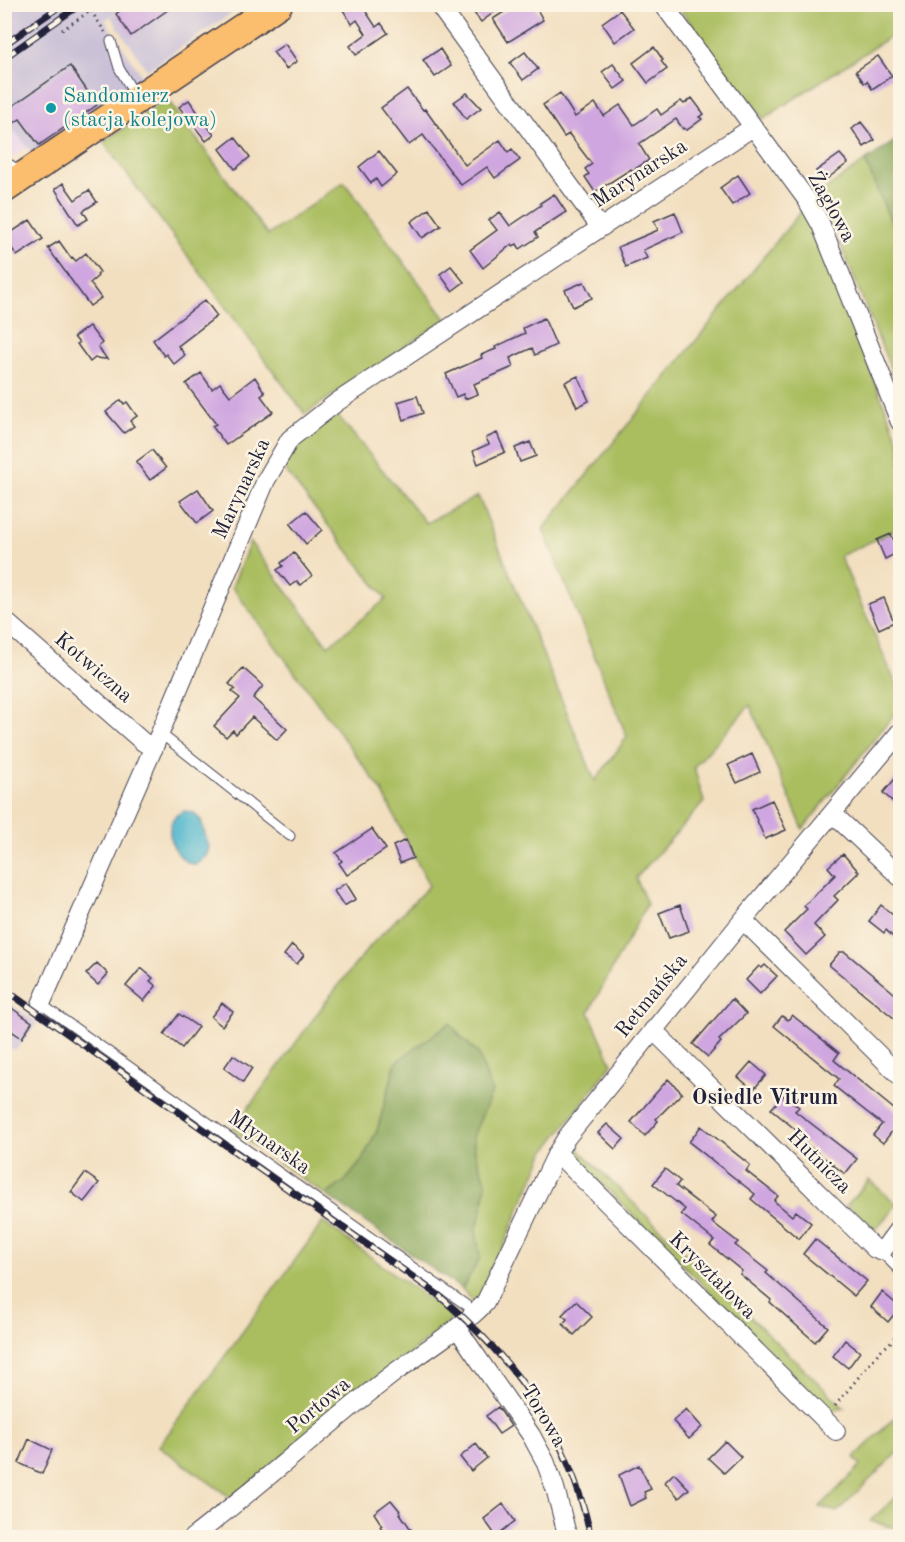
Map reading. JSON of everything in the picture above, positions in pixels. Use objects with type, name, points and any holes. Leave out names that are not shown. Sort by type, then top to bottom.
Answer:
[{"type":"main road","points":[[12,175],[137,100],[278,4]]},
{"type":"street","points":[[438,4],[600,227]]},
{"type":"street","name":"Żaglowa","points":[[663,4],[807,200],[820,225],[900,422]]},
{"type":"street","name":"Marynarska","points":[[41,1004],[157,740],[266,480],[290,439],[337,402],[753,128]]},
{"type":"street","name":"Kotwiczna","points":[[4,620],[143,742],[157,740]]},
{"type":"street","name":"Retmańska","points":[[476,1312],[490,1294],[557,1153],[574,1128],[742,920],[900,732]]},
{"type":"street","points":[[833,814],[900,877]]},
{"type":"street","points":[[742,920],[900,1076]]},
{"type":"street","name":"Hutnicza","points":[[653,1030],[875,1249],[880,1251]]},
{"type":"street","name":"Kryształowa","points":[[557,1153],[830,1425]]},
{"type":"street","points":[[880,1251],[900,1227]]},
{"type":"street","name":"Portowa","points":[[192,1538],[250,1493],[393,1374],[476,1312]]},
{"type":"street","name":"Torowa","points":[[457,1328],[525,1426],[540,1452],[555,1488],[568,1538]]},
{"type":"lane","points":[[111,41],[119,68],[137,100]]},
{"type":"lane","points":[[157,740],[290,836]]},
{"type":"lane","name":"Młynarska","points":[[41,1004],[476,1312]]},
{"type":"lane","points":[[880,1251],[900,1271]]},
{"type":"path","points":[[90,4],[93,9],[91,11],[111,41]]},
{"type":"path","points":[[62,30],[91,11]]},
{"type":"path","points":[[830,1425],[839,1403],[880,1351],[900,1330]]},
{"type":"shaded area","points":[[5,5],[127,5],[105,20],[142,76],[34,156],[15,131],[5,138]]},
{"type":"shaded area","points":[[128,5],[244,5],[147,70],[111,17]]},
{"type":"shaded area","points":[[15,130],[28,147],[5,163],[5,138]]},
{"type":"shaded area","points":[[4,1000],[38,1023],[16,1050],[5,1048]]},
{"type":"green space","points":[[677,5],[900,5],[900,36],[897,32],[763,119]]},
{"type":"green space","points":[[167,99],[268,235],[344,182],[446,319],[305,414],[103,142]]},
{"type":"green space","points":[[900,138],[900,243],[865,161]]},
{"type":"green space","points":[[865,161],[900,243],[900,392],[828,213],[816,196]]},
{"type":"green space","points":[[802,210],[812,226],[900,444],[900,528],[840,556],[900,693],[900,707],[803,829],[750,705],[694,767],[704,802],[636,878],[647,904],[589,1012],[612,1064],[544,1153],[485,1288],[474,1303],[462,1289],[480,1258],[476,1231],[486,1182],[475,1152],[473,1136],[492,1092],[478,1053],[450,1023],[396,1062],[377,1131],[361,1162],[345,1181],[326,1195],[232,1130],[330,996],[371,945],[429,886],[382,791],[232,587],[250,542],[328,646],[386,599],[283,468],[299,444],[335,412],[426,523],[478,496],[595,781],[627,737],[543,529]]},
{"type":"green space","points":[[450,1023],[478,1053],[492,1092],[473,1136],[475,1152],[486,1182],[476,1231],[480,1258],[462,1289],[326,1195],[345,1181],[361,1162],[377,1131],[396,1062]]},
{"type":"green space","points":[[576,1147],[845,1408],[829,1411],[572,1154]]},
{"type":"green space","points":[[869,1180],[897,1204],[876,1229],[847,1205]]},
{"type":"green space","points":[[323,1222],[454,1318],[231,1498],[159,1446]]},
{"type":"green space","points":[[900,1412],[900,1450],[837,1512],[820,1507],[861,1465],[854,1458]]},
{"type":"green space","points":[[900,1493],[900,1529],[870,1521]]},
{"type":"water","points":[[184,811],[194,813],[201,821],[209,847],[207,855],[195,865],[180,856],[171,840],[172,823],[176,816]]},
{"type":"building","points":[[129,4],[176,4],[131,36],[116,14]]},
{"type":"building","points":[[339,4],[361,4],[376,27],[381,23],[388,33],[356,55],[350,46],[366,34],[357,20],[352,24]]},
{"type":"building","points":[[467,4],[505,4],[481,22]]},
{"type":"building","points":[[516,4],[534,4],[543,20],[508,42],[493,19]]},
{"type":"building","points":[[620,10],[634,28],[615,42],[602,23]]},
{"type":"building","points":[[285,44],[297,61],[286,69],[273,52]]},
{"type":"building","points":[[654,47],[667,69],[648,83],[633,63]]},
{"type":"building","points":[[440,49],[451,66],[435,77],[423,60]]},
{"type":"building","points":[[525,52],[538,69],[523,80],[510,63]]},
{"type":"building","points":[[878,56],[892,76],[872,89],[867,81],[864,83],[856,71]]},
{"type":"building","points":[[613,64],[626,81],[615,89],[602,72]]},
{"type":"building","name":"Sandomierz (stacja kolejowa)","points":[[70,66],[97,105],[39,145],[20,119],[4,130],[4,112]]},
{"type":"building","points":[[407,89],[423,110],[425,109],[465,165],[500,140],[508,152],[512,149],[520,160],[495,178],[487,167],[461,185],[423,135],[409,145],[381,108]]},
{"type":"building","points":[[467,93],[481,108],[466,119],[454,102]]},
{"type":"building","points":[[560,93],[575,117],[595,103],[604,116],[620,105],[634,125],[657,109],[661,115],[681,101],[684,104],[692,98],[704,114],[699,117],[702,119],[687,130],[683,129],[676,119],[639,144],[649,160],[595,192],[585,177],[589,174],[585,169],[592,164],[569,134],[564,137],[543,105]]},
{"type":"building","points":[[189,100],[214,135],[206,141],[179,107]]},
{"type":"building","points":[[861,122],[875,140],[864,147],[852,129]]},
{"type":"building","points":[[235,137],[250,157],[235,169],[220,149]]},
{"type":"building","points":[[379,151],[397,174],[381,187],[376,179],[371,183],[359,167]]},
{"type":"building","points":[[840,154],[848,163],[824,181],[816,171]]},
{"type":"building","points":[[738,175],[750,193],[732,205],[720,188]]},
{"type":"building","points":[[63,183],[75,200],[89,190],[97,202],[83,211],[88,219],[78,225],[55,189]]},
{"type":"building","points":[[554,194],[566,212],[535,232],[538,237],[520,249],[517,244],[513,246],[512,244],[483,268],[470,250],[497,230],[489,220],[500,212],[510,226]]},
{"type":"building","points":[[429,209],[441,226],[422,238],[411,222]]},
{"type":"building","points":[[675,212],[683,232],[643,250],[647,258],[626,267],[618,247],[658,230],[654,221]]},
{"type":"building","points":[[30,220],[43,239],[17,256],[4,237]]},
{"type":"building","points":[[59,241],[71,258],[76,261],[86,253],[100,272],[90,283],[101,298],[90,306],[48,248]]},
{"type":"building","points":[[451,266],[464,282],[452,291],[440,274]]},
{"type":"building","points":[[584,282],[592,298],[573,307],[565,290]]},
{"type":"building","points":[[205,300],[217,316],[178,346],[185,355],[174,364],[166,354],[164,356],[153,340]]},
{"type":"building","points":[[544,318],[556,345],[535,355],[532,348],[510,358],[513,367],[474,384],[478,394],[465,399],[463,394],[456,397],[446,374],[482,358],[481,355],[525,333],[523,328]]},
{"type":"building","points":[[89,326],[102,343],[98,347],[107,359],[95,358],[90,362],[77,344],[79,343],[74,337]]},
{"type":"building","points":[[201,373],[212,389],[220,383],[230,396],[255,377],[265,393],[261,396],[273,412],[226,445],[212,426],[216,424],[186,384]]},
{"type":"building","points":[[578,376],[589,401],[577,407],[565,382]]},
{"type":"building","points":[[417,396],[423,413],[404,420],[398,402]]},
{"type":"building","points":[[121,400],[124,404],[127,402],[137,416],[130,421],[134,426],[124,433],[106,412]]},
{"type":"building","points":[[497,433],[505,452],[478,464],[473,451],[489,444],[486,438]]},
{"type":"building","points":[[530,442],[536,456],[520,462],[515,448]]},
{"type":"building","points":[[152,450],[166,468],[150,480],[136,462]]},
{"type":"building","points":[[198,489],[213,511],[197,523],[180,501]]},
{"type":"building","points":[[306,511],[322,530],[306,544],[290,524]]},
{"type":"building","points":[[891,534],[899,552],[885,559],[877,540]]},
{"type":"building","points":[[294,553],[312,576],[300,585],[297,581],[290,586],[277,570],[283,566],[281,563]]},
{"type":"building","points":[[884,598],[894,622],[879,629],[868,604]]},
{"type":"building","points":[[243,668],[263,686],[253,698],[287,729],[277,740],[252,717],[236,734],[233,730],[226,737],[214,726],[240,698],[232,692],[235,689],[229,684]]},
{"type":"building","points":[[752,754],[760,772],[737,783],[728,765]]},
{"type":"building","points":[[900,773],[900,808],[883,793]]},
{"type":"building","points":[[772,800],[786,830],[765,839],[752,809]]},
{"type":"building","points":[[372,829],[386,849],[347,875],[336,853]]},
{"type":"building","points":[[406,840],[413,858],[400,863],[393,846]]},
{"type":"building","points":[[843,854],[859,872],[834,896],[838,900],[814,925],[825,937],[806,955],[784,932],[807,909],[804,906],[835,875],[828,867]]},
{"type":"building","points":[[346,883],[356,899],[344,906],[334,891]]},
{"type":"building","points":[[680,905],[689,931],[669,938],[659,913]]},
{"type":"building","points":[[881,905],[900,921],[900,944],[886,930],[884,933],[869,921]]},
{"type":"building","points":[[292,945],[304,955],[297,964],[284,955]]},
{"type":"building","points":[[840,952],[845,952],[900,998],[900,1023],[829,965]]},
{"type":"building","points":[[97,963],[108,974],[98,985],[86,974]]},
{"type":"building","points":[[765,965],[777,976],[760,994],[746,980],[759,966],[762,968]]},
{"type":"building","points":[[141,968],[153,978],[150,981],[156,986],[144,1001],[126,986]]},
{"type":"building","points":[[732,999],[746,1014],[719,1040],[721,1042],[708,1057],[693,1044]]},
{"type":"building","points":[[4,1003],[32,1022],[22,1038],[4,1026]]},
{"type":"building","points":[[222,1003],[233,1012],[222,1026],[211,1017]]},
{"type":"building","points":[[179,1014],[198,1027],[182,1048],[164,1034]]},
{"type":"building","points":[[792,1015],[839,1053],[834,1060],[900,1114],[900,1121],[883,1143],[873,1135],[882,1124],[834,1086],[839,1079],[774,1026],[782,1016],[788,1020]]},
{"type":"building","points":[[233,1055],[252,1068],[243,1082],[224,1068]]},
{"type":"building","points":[[751,1062],[766,1075],[753,1090],[738,1077]]},
{"type":"building","points":[[668,1079],[682,1093],[656,1119],[658,1121],[645,1136],[631,1122]]},
{"type":"building","points":[[784,1095],[799,1107],[795,1111],[857,1159],[845,1174],[797,1137],[799,1134],[796,1130],[771,1109]]},
{"type":"building","points":[[607,1124],[624,1139],[615,1149],[598,1133]]},
{"type":"building","points":[[701,1126],[750,1165],[746,1171],[778,1196],[774,1201],[792,1216],[796,1211],[811,1223],[799,1239],[751,1199],[755,1194],[689,1142]]},
{"type":"building","points":[[665,1169],[680,1181],[676,1186],[716,1217],[712,1222],[738,1242],[735,1245],[768,1271],[766,1273],[828,1327],[815,1342],[740,1274],[742,1271],[710,1245],[714,1240],[681,1214],[685,1209],[653,1184]]},
{"type":"building","points":[[85,1173],[99,1183],[84,1202],[71,1192]]},
{"type":"building","points":[[815,1239],[867,1281],[854,1296],[803,1254]]},
{"type":"building","points":[[882,1292],[900,1307],[888,1322],[871,1307]]},
{"type":"building","points":[[576,1301],[592,1317],[574,1335],[563,1324],[567,1319],[562,1315]]},
{"type":"building","points":[[845,1340],[860,1352],[848,1368],[833,1356]]},
{"type":"building","points":[[498,1407],[511,1426],[499,1434],[486,1416]]},
{"type":"building","points":[[686,1409],[702,1427],[689,1439],[673,1421]]},
{"type":"building","points":[[29,1439],[52,1450],[42,1474],[19,1463]]},
{"type":"building","points":[[725,1441],[741,1457],[724,1473],[708,1458]]},
{"type":"building","points":[[476,1444],[487,1458],[471,1471],[460,1457]]},
{"type":"building","points":[[639,1465],[651,1489],[644,1492],[646,1498],[630,1506],[619,1475]]},
{"type":"building","points":[[674,1473],[689,1489],[679,1498],[665,1482]]},
{"type":"building","points":[[391,1500],[417,1538],[388,1538],[374,1513]]},
{"type":"building","points":[[503,1504],[515,1521],[496,1536],[484,1519]]},
{"type":"railway","points":[[4,45],[63,4]]},
{"type":"railway","points":[[4,58],[81,4]]},
{"type":"railway","points":[[4,989],[437,1294],[466,1320],[515,1373],[536,1402],[554,1433],[569,1465],[591,1538]]},
{"type":"place","name":"Sandomierz (stacja kolejowa)","points":[[51,108]]},
{"type":"district","name":"Osiedle Vitrum","points":[[765,1098]]}]
